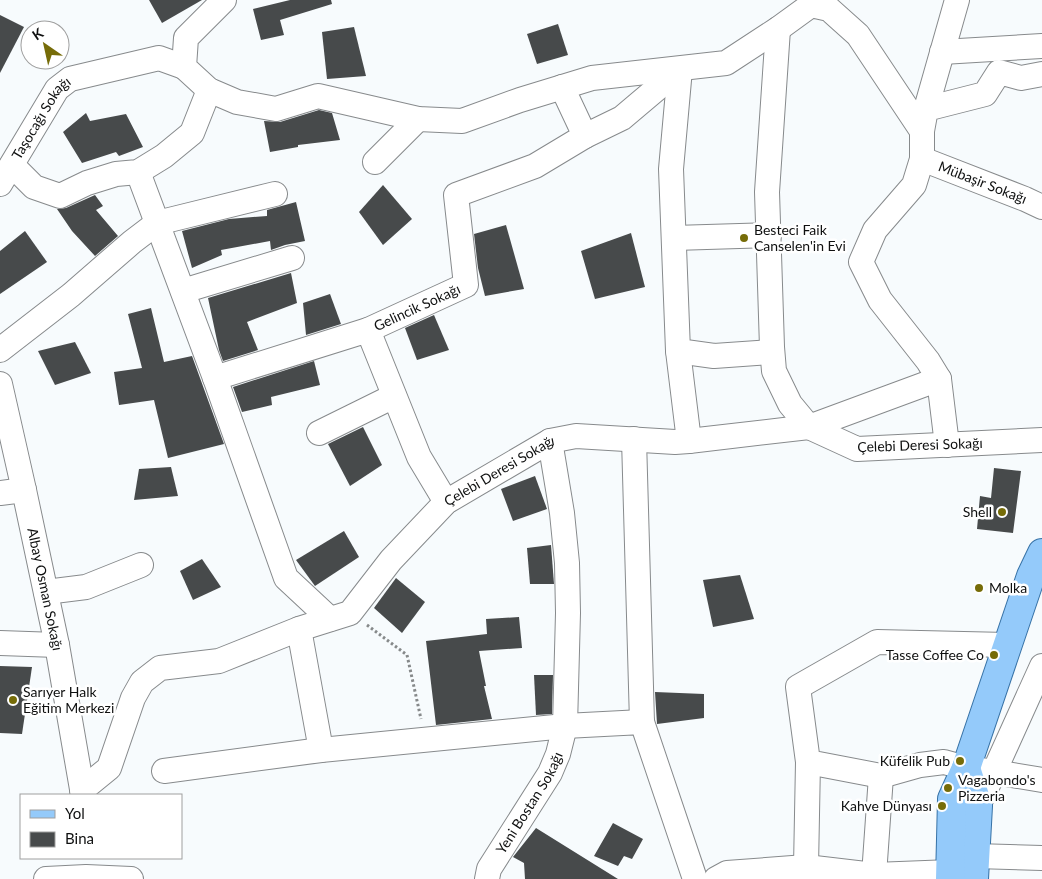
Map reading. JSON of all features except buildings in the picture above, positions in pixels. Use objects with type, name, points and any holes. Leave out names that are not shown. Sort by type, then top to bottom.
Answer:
[{"type":"main road","points":[[963,873],[952,799],[966,768],[1031,576],[1042,553]]},
{"type":"main road","points":[[963,873],[978,806],[966,768]]},
{"type":"street","points":[[224,0],[186,38],[184,67],[209,90],[237,102],[276,109],[318,96],[418,119],[462,121],[592,78],[726,62],[778,29],[810,3],[829,9],[858,35],[924,120]]},
{"type":"street","points":[[947,445],[939,379],[928,361],[880,300],[861,262],[875,230],[914,185],[922,159],[924,120],[956,0]]},
{"type":"street","points":[[778,29],[768,192],[774,371],[790,404],[809,427],[939,379]]},
{"type":"street","points":[[942,52],[1042,46]]},
{"type":"street","points":[[983,50],[1042,89]]},
{"type":"street","name":"Taşocağı Sokağı","points":[[6,174],[57,89],[70,80],[159,58],[184,67]]},
{"type":"street","points":[[562,87],[585,136],[622,118],[680,69]]},
{"type":"street","points":[[680,69],[671,169],[678,351],[688,441]]},
{"type":"street","points":[[924,120],[985,94],[1021,75]]},
{"type":"street","points":[[6,174],[60,196],[87,183],[116,174],[138,172],[164,156],[192,133],[209,90]]},
{"type":"street","points":[[375,162],[418,119]]},
{"type":"street","name":"Gelincik Sokağı","points":[[368,330],[466,285],[456,195],[535,166],[585,136]]},
{"type":"street","name":"Mübaşir Sokağı","points":[[922,159],[1042,207]]},
{"type":"street","points":[[138,172],[183,290],[286,578],[340,616]]},
{"type":"street","points":[[0,350],[71,296],[132,242],[157,223],[275,194]]},
{"type":"street","points":[[674,238],[769,235]]},
{"type":"street","points":[[183,290],[292,258]]},
{"type":"street","points":[[215,378],[368,330],[419,457],[446,502]]},
{"type":"street","points":[[678,351],[714,356],[772,352]]},
{"type":"street","name":"Albay Osman Sokağı","points":[[0,384],[57,645],[83,792]]},
{"type":"street","points":[[319,433],[394,396]]},
{"type":"street","name":"Çelebi Deresi Sokağı","points":[[340,616],[446,502],[550,441],[576,436],[688,441],[809,427],[857,449],[1042,440]]},
{"type":"street","points":[[634,439],[642,722],[695,879]]},
{"type":"street","name":"Yeni Bostan Sokağı","points":[[488,879],[489,869],[550,773],[558,754],[565,726],[568,613],[567,563],[562,513],[550,441]]},
{"type":"street","points":[[0,492],[24,490]]},
{"type":"street","points":[[46,592],[86,587],[141,565]]},
{"type":"street","points":[[83,792],[109,768],[133,698],[142,682],[160,668],[219,661],[299,629],[340,616]]},
{"type":"street","points":[[299,629],[321,750]]},
{"type":"street","points":[[806,867],[808,762],[798,687],[877,642],[1007,645]]},
{"type":"street","points":[[0,643],[57,645]]},
{"type":"street","points":[[978,806],[1042,666]]},
{"type":"street","points":[[164,771],[321,750],[565,726],[642,722]]},
{"type":"street","points":[[808,762],[881,776],[920,765],[944,762],[966,768],[1042,780]]},
{"type":"street","points":[[874,875],[881,776]]},
{"type":"street","points":[[716,879],[727,873],[806,867],[848,876],[963,873],[1042,858]]},
{"type":"street","points":[[46,879],[87,867],[131,879]]},
{"type":"path","points":[[340,616],[408,656],[426,740]]},
{"type":"place","name":"Besteci Faik Canselen'in Evi","points":[[744,238]]},
{"type":"place","name":"Shell","points":[[1002,512]]},
{"type":"place","name":"Molka","points":[[979,588]]},
{"type":"place","name":"Tasse Coffee Co","points":[[994,655]]},
{"type":"place","name":"Sarıyer Halk Eğitim Merkezi","points":[[13,700]]},
{"type":"place","name":"Küfelik Pub","points":[[960,761]]},
{"type":"place","name":"Vagabondo's Pizzeria","points":[[948,788]]},
{"type":"place","name":"Kahve Dünyası","points":[[942,806]]}]
